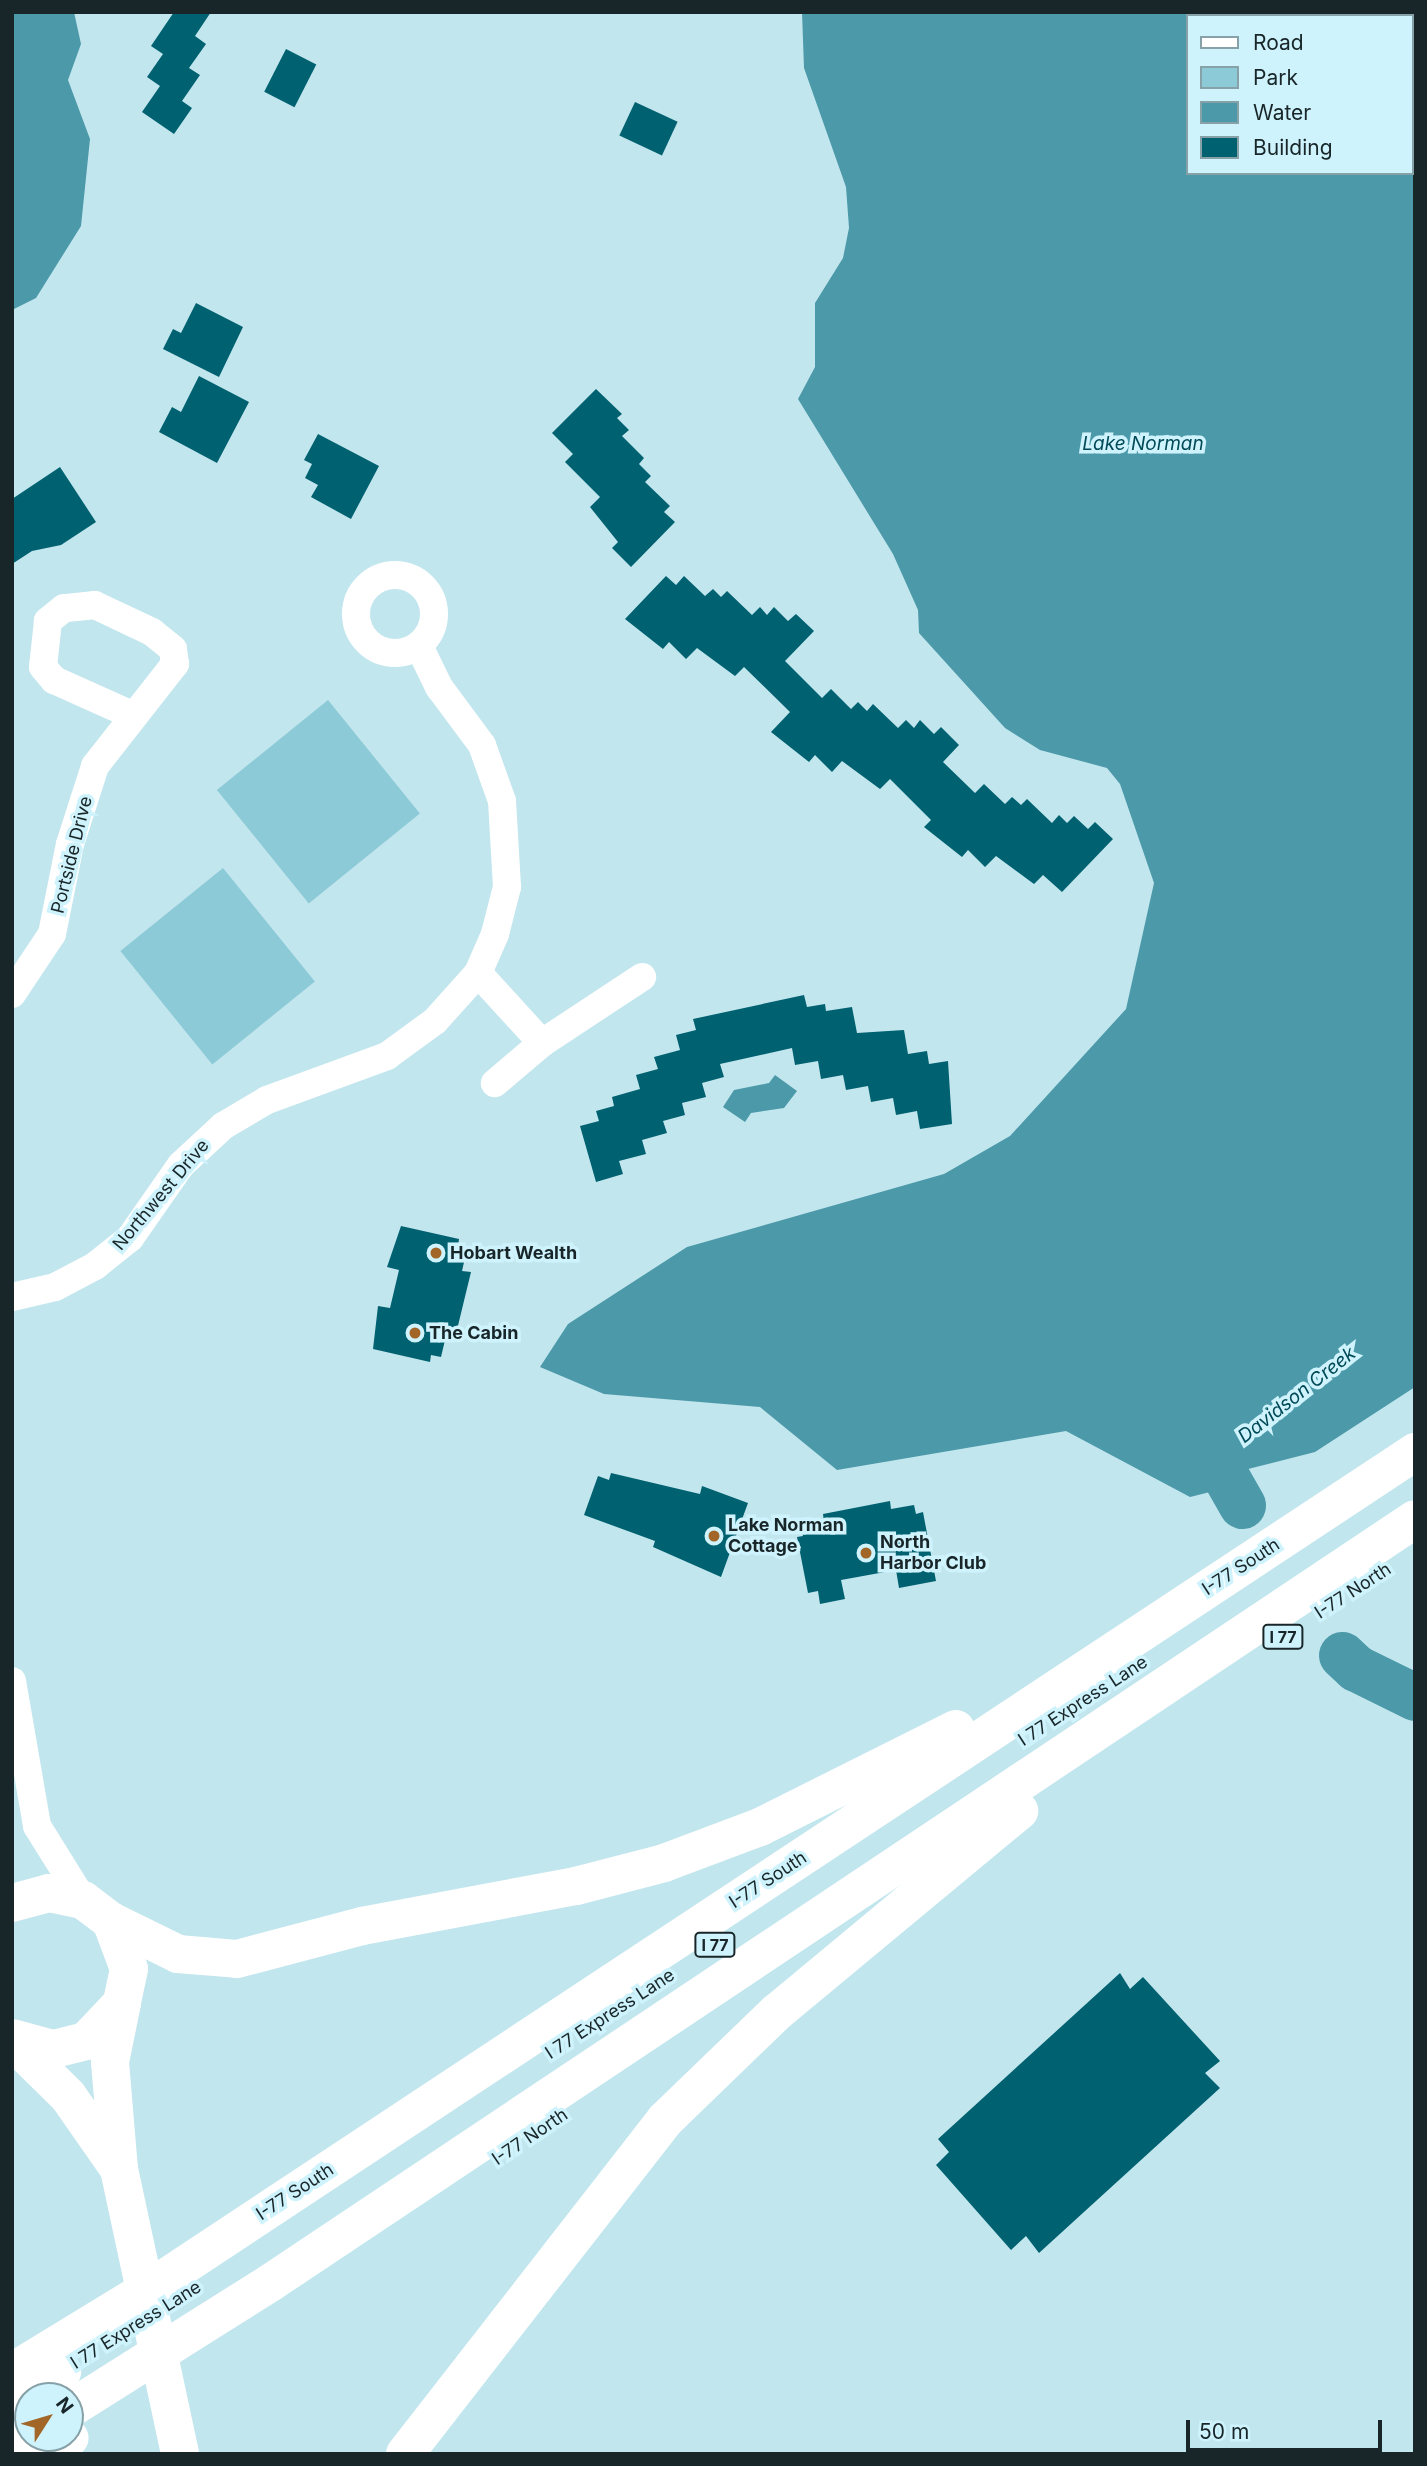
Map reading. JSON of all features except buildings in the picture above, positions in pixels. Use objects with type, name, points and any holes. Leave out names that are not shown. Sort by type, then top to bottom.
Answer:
[{"type":"main road","name":"I-77 South","points":[[12,2372],[167,2276],[1415,1452]]},
{"type":"main road","name":"I 77 Express Lane","points":[[12,2401],[169,2305],[1415,1482]]},
{"type":"main road","name":"I 77 Express Lane","points":[[84,2400],[270,2283],[1415,1519]]},
{"type":"main road","name":"I-77 North","points":[[84,2429],[284,2304],[1415,1549]]},
{"type":"main road","points":[[12,1903],[49,1893],[97,1910],[178,1954],[237,1959],[373,1923],[619,1876],[812,1805],[1182,1606]]},
{"type":"main road","points":[[405,2454],[507,2327],[665,2120],[777,2012],[988,1832]]},
{"type":"main road","points":[[97,1910],[129,1969],[110,2062],[119,2169],[179,2446]]},
{"type":"main road","points":[[12,2039],[35,2047],[70,2046],[101,2031],[122,2003]]},
{"type":"main road","points":[[12,2039],[57,2083],[119,2169]]},
{"type":"main road","points":[[427,2454],[507,2327]]},
{"type":"street","points":[[95,605],[152,632],[173,649],[175,664],[132,715],[54,680],[43,667],[48,621],[64,608],[95,605]]},
{"type":"street","name":"Northwest Drive","points":[[12,1297],[55,1287],[95,1266],[130,1238],[181,1165],[223,1126],[267,1100],[387,1056],[435,1021],[478,973],[507,887],[502,802],[482,745],[439,687],[419,646]]},
{"type":"street","name":"Portside Drive","points":[[12,994],[52,934],[70,844],[95,766],[132,715]]},
{"type":"street","points":[[478,973],[541,1043]]},
{"type":"street","points":[[495,1083],[541,1043],[642,977]]},
{"type":"street","points":[[12,1681],[37,1826],[97,1910]]},
{"type":"green space","points":[[328,700],[420,813],[309,903],[217,790]]},
{"type":"green space","points":[[223,868],[315,981],[212,1065],[120,951]]},
{"type":"water","points":[[12,12],[74,12],[81,44],[68,80],[90,139],[81,226],[36,298],[12,310]]},
{"type":"water","name":"Lake Norman","points":[[802,12],[1415,12],[1415,1387],[1315,1452],[1248,1469],[1230,1487],[1190,1497],[1066,1431],[837,1470],[760,1407],[604,1394],[540,1367],[568,1324],[687,1247],[944,1174],[1010,1136],[1126,1009],[1154,883],[1120,784],[1107,768],[1040,750],[1005,728],[919,633],[918,610],[893,554],[798,399],[815,367],[815,303],[843,258],[849,228],[846,187],[804,68]]},
{"type":"water","points":[[775,1075],[797,1091],[784,1108],[751,1113],[745,1122],[723,1107],[734,1090],[769,1083]]},
{"type":"waterway","name":"Davidson Creek","points":[[1242,1505],[1222,1470],[1222,1459],[1247,1434]]},
{"type":"waterway","name":"Davidson Creek","points":[[1342,1655],[1356,1668],[1415,1697]]},
{"type":"place","name":"Hobart Wealth","points":[[436,1253]]},
{"type":"place","name":"The Cabin","points":[[415,1333]]},
{"type":"place","name":"Lake Norman Cottage","points":[[714,1536]]},
{"type":"place","name":"North Harbor Club","points":[[866,1553]]}]
